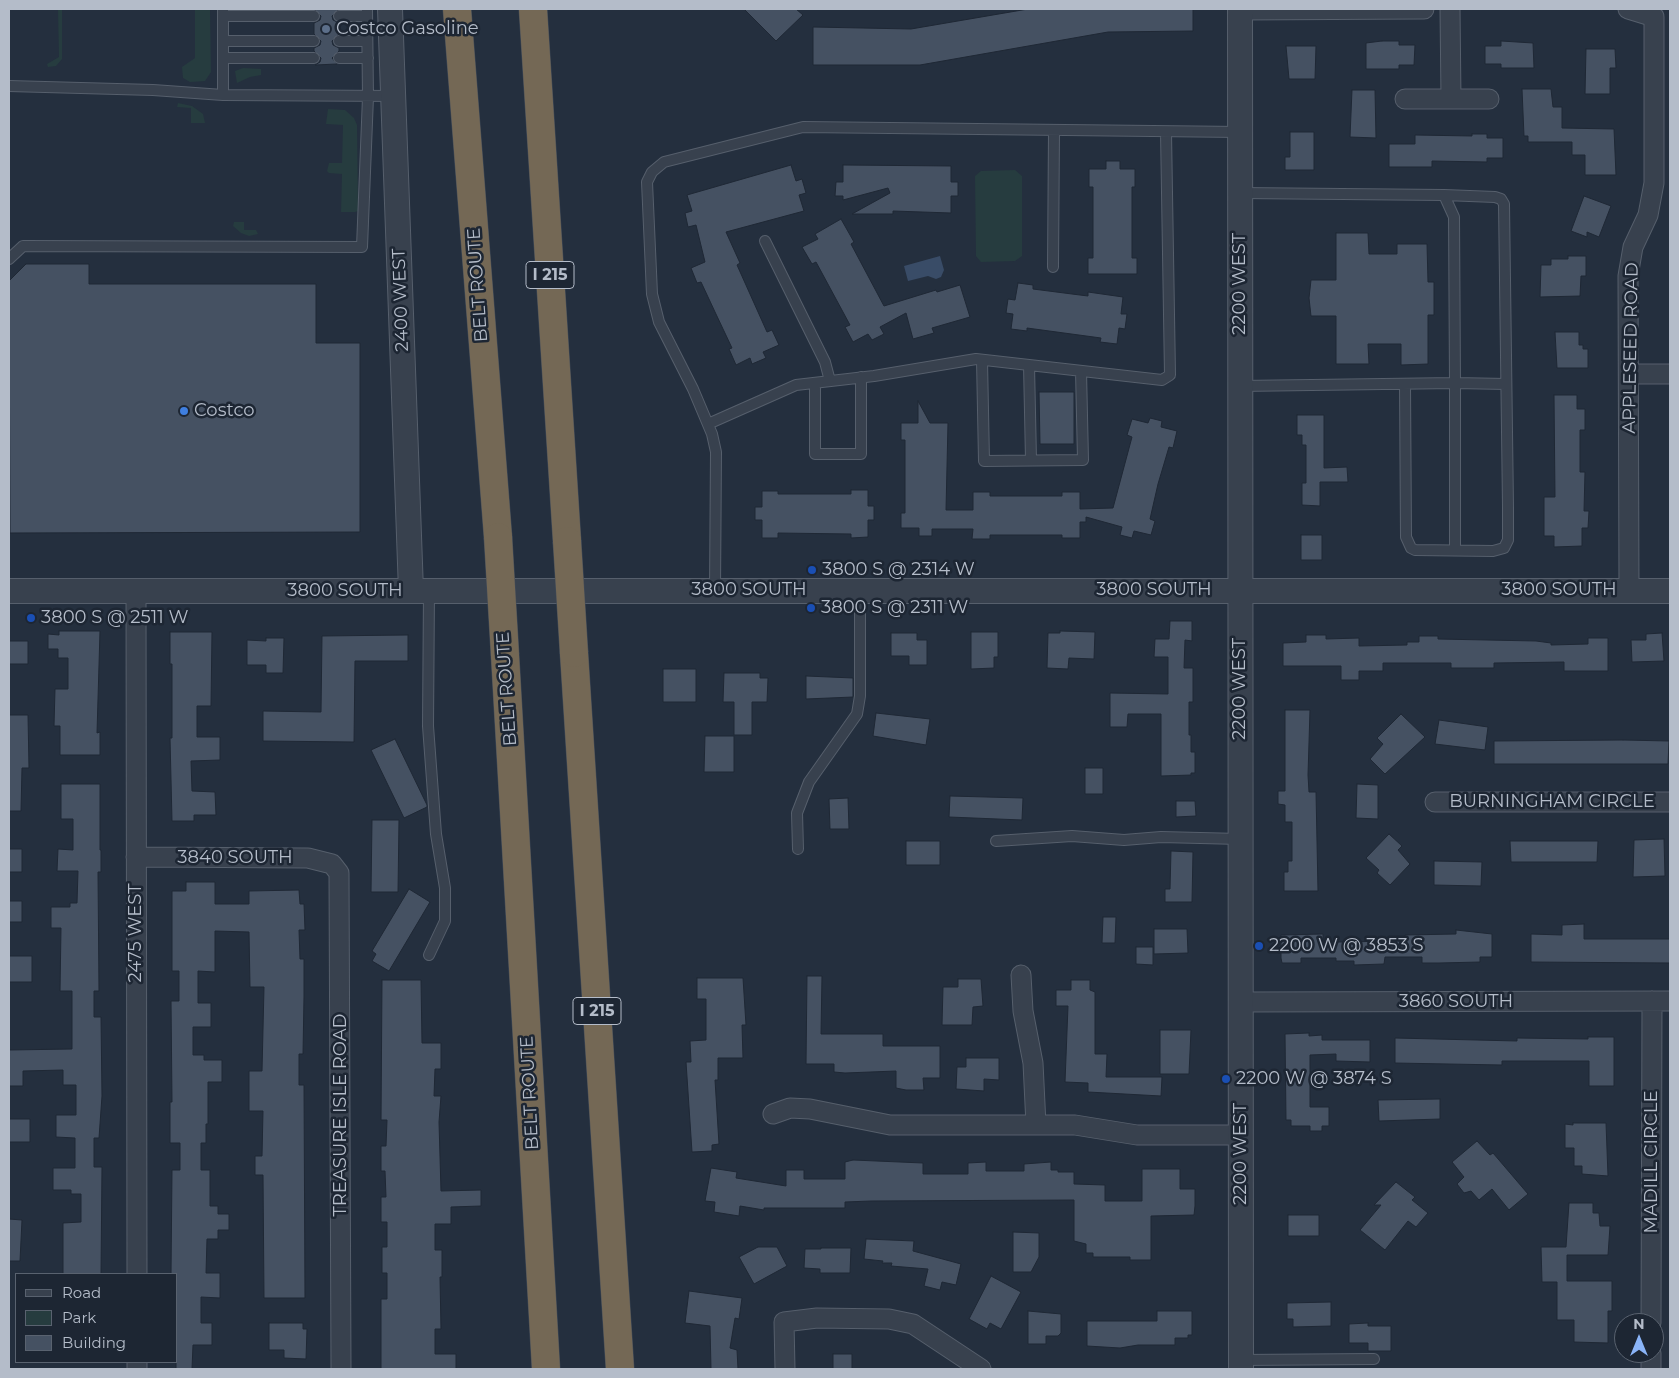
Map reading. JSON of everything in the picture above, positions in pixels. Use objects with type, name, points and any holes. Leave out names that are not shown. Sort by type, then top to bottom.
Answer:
[{"type":"highway","name":"BELT ROUTE","points":[[457,9],[498,537],[546,1369]]},
{"type":"highway","name":"I 215","points":[[533,9],[620,1369]]},
{"type":"street","name":"2400 WEST","points":[[390,9],[420,591]]},
{"type":"street","points":[[1240,9],[1424,9]]},
{"type":"street","name":"2200 WEST","points":[[1240,9],[1241,1365]]},
{"type":"street","points":[[1450,9],[1451,99]]},
{"type":"street","name":"APPLESEED ROAD","points":[[1628,9],[1654,17],[1654,183],[1648,215],[1633,247],[1628,276],[1629,590]]},
{"type":"street","points":[[1406,99],[1489,99]]},
{"type":"street","points":[[1629,374],[1670,374]]},
{"type":"street","name":"3800 SOUTH","points":[[9,592],[715,590],[1670,591]]},
{"type":"street","name":"2475 WEST","points":[[136,591],[137,1273]]},
{"type":"street","name":"BURNINGHAM CIRCLE","points":[[1435,802],[1670,802]]},
{"type":"street","name":"3840 SOUTH","points":[[136,858],[308,858],[332,864]]},
{"type":"street","name":"TREASURE ISLE ROAD","points":[[332,864],[339,873],[340,885],[341,1369]]},
{"type":"street","points":[[1021,976],[1023,1011],[1033,1063],[1036,1125]]},
{"type":"street","name":"3860 SOUTH","points":[[1242,1002],[1661,1001]]},
{"type":"street","name":"MADILL CIRCLE","points":[[1652,1313],[1661,1001]]},
{"type":"street","points":[[773,1114],[790,1108],[810,1109],[890,1125],[1075,1125],[1137,1135],[1242,1135]]},
{"type":"street","points":[[785,1369],[784,1322],[817,1318],[888,1319],[913,1324],[981,1369]]},
{"type":"lane","points":[[223,95],[223,13],[314,16]]},
{"type":"lane","points":[[9,259],[23,246],[362,247],[368,97],[367,13],[339,16]]},
{"type":"lane","points":[[223,41],[314,41]]},
{"type":"lane","points":[[339,41],[367,41]]},
{"type":"lane","points":[[223,58],[314,58]]},
{"type":"lane","points":[[339,58],[368,58]]},
{"type":"lane","points":[[9,86],[153,90],[223,95],[394,96]]},
{"type":"lane","points":[[715,590],[716,452],[708,424],[659,322],[652,294],[647,182],[652,172],[664,162],[803,127],[1240,132]]},
{"type":"lane","points":[[1052,268],[1054,131]]},
{"type":"lane","points":[[708,424],[796,385],[862,377],[960,361],[982,360],[1162,380],[1170,375],[1166,132]]},
{"type":"lane","points":[[1240,193],[1444,195],[1495,197],[1501,199],[1504,204],[1508,523],[1506,546],[1493,551],[1415,550],[1406,537],[1405,384]]},
{"type":"lane","points":[[1444,195],[1454,217],[1455,550]]},
{"type":"lane","points":[[765,241],[825,362],[830,381]]},
{"type":"lane","points":[[982,360],[984,461],[1083,460],[1081,371]]},
{"type":"lane","points":[[1030,365],[1031,460]]},
{"type":"lane","points":[[815,383],[815,454],[861,454],[862,377]]},
{"type":"lane","points":[[1240,386],[1506,384]]},
{"type":"lane","points":[[798,849],[797,813],[809,782],[857,714],[860,696],[860,590]]},
{"type":"lane","points":[[420,591],[436,834],[445,888],[445,921],[430,955]]},
{"type":"lane","points":[[996,841],[1072,836],[1124,840],[1161,837],[1240,839]]},
{"type":"lane","points":[[1241,1365],[1374,1359]]},
{"type":"green space","points":[[58,9],[62,9],[62,59],[56,66],[48,67],[47,64],[59,57]]},
{"type":"green space","points":[[195,9],[210,9],[211,72],[205,81],[190,82],[183,78],[182,67],[195,58]]},
{"type":"green space","points":[[243,68],[261,69],[261,75],[250,77],[237,83],[235,71]]},
{"type":"green space","points":[[178,103],[192,106],[203,114],[205,123],[191,123],[191,108],[177,107]]},
{"type":"green space","points":[[328,109],[345,110],[354,118],[357,125],[358,211],[355,212],[341,212],[342,174],[329,173],[327,171],[329,163],[342,163],[343,125],[326,124]]},
{"type":"green space","points":[[1015,170],[1022,176],[1022,256],[1015,261],[981,262],[976,256],[975,176],[981,171]]},
{"type":"green space","points":[[234,222],[244,222],[244,230],[256,230],[258,234],[249,236],[241,233],[233,226]]},
{"type":"water","points":[[940,256],[944,270],[941,277],[936,279],[928,276],[908,281],[904,266]]},
{"type":"building","name":"Costco Gasoline","points":[[314,9],[339,9],[332,16],[333,20],[339,23],[339,34],[332,41],[333,45],[339,48],[339,51],[332,58],[337,64],[315,65],[320,62],[321,58],[314,51],[314,48],[320,45],[321,41],[314,34],[314,23],[320,20],[321,16]]},
{"type":"building","points":[[744,9],[796,9],[803,15],[776,41]]},
{"type":"building","points":[[1028,9],[1193,9],[1193,31],[1108,32],[920,65],[813,65],[813,27],[911,29]]},
{"type":"building","points":[[1399,41],[1399,45],[1415,45],[1414,65],[1399,65],[1399,69],[1366,69],[1366,43]]},
{"type":"building","points":[[1501,41],[1533,43],[1534,68],[1501,68],[1501,64],[1485,64],[1485,46],[1501,46]]},
{"type":"building","points":[[1286,46],[1316,46],[1315,79],[1289,79]]},
{"type":"building","points":[[1586,49],[1615,49],[1616,68],[1610,68],[1610,94],[1585,94]]},
{"type":"building","points":[[1522,89],[1551,89],[1553,107],[1562,107],[1562,128],[1614,129],[1616,175],[1585,175],[1585,155],[1572,155],[1572,142],[1528,142],[1528,136],[1524,136]]},
{"type":"building","points":[[1352,90],[1375,90],[1376,138],[1350,137]]},
{"type":"building","points":[[1290,132],[1314,132],[1314,170],[1285,170],[1285,157],[1290,157]]},
{"type":"building","points":[[1472,134],[1487,134],[1487,138],[1503,138],[1503,158],[1487,158],[1487,162],[1432,161],[1432,167],[1389,167],[1389,144],[1415,144],[1415,135],[1472,136]]},
{"type":"building","points":[[1106,161],[1120,161],[1120,169],[1135,169],[1135,187],[1132,187],[1132,258],[1137,258],[1137,274],[1088,274],[1088,258],[1093,258],[1093,187],[1089,187],[1089,169],[1106,169]]},
{"type":"building","points":[[791,165],[796,181],[802,179],[806,193],[799,195],[804,211],[726,232],[740,263],[737,265],[767,332],[772,330],[779,345],[763,352],[766,358],[752,364],[750,358],[736,365],[729,349],[732,348],[701,282],[697,283],[691,268],[705,262],[696,225],[688,227],[685,213],[692,211],[687,195]]},
{"type":"building","points":[[843,165],[951,166],[951,182],[958,182],[958,196],[951,196],[951,213],[893,211],[893,214],[852,214],[890,193],[888,188],[843,200],[843,196],[835,196],[836,182],[843,182]]},
{"type":"building","points":[[1584,196],[1611,206],[1599,237],[1587,232],[1587,237],[1571,231]]},
{"type":"building","points":[[841,219],[854,242],[851,244],[884,306],[936,290],[937,292],[960,285],[970,317],[932,328],[934,333],[913,339],[906,313],[880,327],[884,334],[872,340],[868,334],[853,342],[845,327],[850,325],[816,262],[812,264],[802,247],[818,239],[815,234]]},
{"type":"building","points":[[1336,233],[1368,233],[1369,254],[1397,254],[1397,244],[1427,244],[1428,282],[1434,282],[1434,315],[1428,315],[1428,364],[1401,365],[1401,344],[1368,344],[1369,364],[1336,364],[1336,316],[1311,316],[1309,298],[1311,280],[1336,280]]},
{"type":"building","points":[[1568,256],[1586,256],[1586,276],[1581,276],[1580,296],[1540,297],[1541,265],[1551,265],[1551,259],[1568,259]]},
{"type":"building","name":"Costco","points":[[26,264],[89,264],[89,284],[316,284],[316,343],[360,343],[360,532],[10,533],[9,281]]},
{"type":"building","points":[[1018,283],[1033,285],[1033,289],[1088,296],[1088,292],[1123,297],[1121,314],[1127,314],[1125,329],[1119,328],[1117,344],[1100,342],[1101,338],[1027,328],[1027,331],[1011,329],[1013,314],[1006,313],[1008,299],[1015,300]]},
{"type":"building","points":[[1555,332],[1579,332],[1579,345],[1583,345],[1583,349],[1588,349],[1588,368],[1557,368]]},
{"type":"building","points":[[1039,392],[1074,392],[1074,444],[1040,444]]},
{"type":"building","points":[[1554,395],[1577,395],[1577,409],[1585,409],[1585,430],[1580,430],[1580,472],[1585,472],[1584,511],[1589,511],[1588,528],[1582,528],[1582,546],[1554,547],[1554,536],[1544,536],[1544,497],[1555,497]]},
{"type":"building","points":[[918,401],[930,423],[948,423],[946,510],[973,510],[973,492],[990,492],[990,496],[1062,496],[1062,492],[1080,492],[1080,509],[1113,508],[1132,437],[1127,435],[1132,419],[1148,423],[1150,418],[1162,421],[1161,427],[1177,431],[1173,448],[1169,447],[1158,484],[1150,519],[1155,521],[1151,535],[1134,531],[1132,538],[1120,535],[1122,527],[1086,517],[1086,522],[1080,522],[1080,538],[1062,538],[1062,535],[990,535],[990,539],[972,539],[973,529],[932,529],[932,536],[919,536],[919,528],[901,528],[901,513],[905,513],[905,440],[901,440],[901,423],[918,423]]},
{"type":"building","points":[[1297,415],[1324,415],[1324,468],[1347,467],[1348,482],[1320,482],[1320,506],[1302,505],[1302,483],[1306,483],[1306,445],[1302,445],[1302,435],[1297,435]]},
{"type":"building","points":[[851,490],[868,490],[868,506],[874,506],[874,520],[868,520],[868,537],[851,538],[851,534],[778,533],[778,538],[762,538],[762,520],[755,520],[755,507],[762,507],[762,491],[778,491],[778,494],[851,494]]},
{"type":"building","points":[[1301,535],[1322,535],[1322,560],[1301,560]]},
{"type":"building","points":[[1170,621],[1192,621],[1192,641],[1185,640],[1184,668],[1193,668],[1193,702],[1189,702],[1189,735],[1191,735],[1191,752],[1195,752],[1195,773],[1191,773],[1191,775],[1161,776],[1161,714],[1128,714],[1127,727],[1110,727],[1110,693],[1168,694],[1168,657],[1154,657],[1155,639],[1169,639]]},
{"type":"building","points":[[59,631],[100,631],[97,733],[100,732],[100,755],[60,755],[60,726],[54,726],[55,689],[68,689],[68,658],[58,658],[58,649],[48,649],[48,634],[59,635]]},
{"type":"building","points":[[1060,631],[1095,632],[1094,659],[1069,658],[1068,669],[1047,668],[1048,633],[1060,633]]},
{"type":"building","points":[[170,632],[212,632],[211,706],[197,706],[197,737],[220,737],[220,760],[191,761],[192,791],[215,792],[216,815],[194,815],[194,821],[172,821],[170,738],[172,738],[172,664],[170,664]]},
{"type":"building","points":[[971,632],[998,632],[998,657],[994,657],[994,668],[971,669]]},
{"type":"building","points":[[891,633],[917,633],[917,640],[927,640],[927,665],[909,665],[909,656],[891,656]]},
{"type":"building","points":[[1662,633],[1664,661],[1632,662],[1631,640],[1646,640],[1646,634]]},
{"type":"building","points":[[408,635],[408,661],[355,661],[354,742],[263,741],[263,711],[321,712],[322,636]]},
{"type":"building","points":[[1306,635],[1326,635],[1326,639],[1359,638],[1359,646],[1407,645],[1407,642],[1419,642],[1419,636],[1438,636],[1438,639],[1536,641],[1551,643],[1551,645],[1588,644],[1588,638],[1608,638],[1608,671],[1564,671],[1564,662],[1494,663],[1494,668],[1451,668],[1451,663],[1383,663],[1383,671],[1359,671],[1359,680],[1341,680],[1341,666],[1283,666],[1283,643],[1306,642]]},
{"type":"building","points":[[266,638],[284,638],[283,673],[266,673],[266,665],[247,665],[247,640],[266,641]]},
{"type":"building","points":[[9,641],[28,641],[28,664],[9,664]]},
{"type":"building","points":[[663,669],[696,669],[696,702],[663,702]]},
{"type":"building","points":[[724,673],[760,673],[760,678],[768,678],[767,702],[752,702],[752,735],[734,735],[734,702],[723,702]]},
{"type":"building","points":[[806,676],[853,678],[853,697],[806,699]]},
{"type":"building","points":[[1285,710],[1310,710],[1308,775],[1309,792],[1316,792],[1318,891],[1284,891],[1284,872],[1288,872],[1288,861],[1292,861],[1292,822],[1285,822],[1285,805],[1278,804],[1278,791],[1285,791]]},
{"type":"building","points":[[876,713],[930,719],[926,745],[873,736]]},
{"type":"building","points":[[1401,714],[1425,737],[1385,774],[1370,759],[1383,744],[1377,738]]},
{"type":"building","points":[[9,715],[28,715],[29,768],[22,768],[21,811],[9,811]]},
{"type":"building","points":[[1439,720],[1488,727],[1485,750],[1435,744]]},
{"type":"building","points":[[705,736],[734,736],[734,772],[704,772]]},
{"type":"building","points":[[395,739],[427,805],[427,807],[404,818],[371,750]]},
{"type":"building","points":[[1494,741],[1669,741],[1668,764],[1494,764]]},
{"type":"building","points":[[1085,768],[1103,768],[1103,794],[1085,794]]},
{"type":"building","points":[[61,784],[100,784],[101,872],[98,872],[99,991],[94,991],[94,1017],[101,1017],[102,1096],[99,1138],[94,1138],[94,1167],[102,1167],[101,1273],[63,1273],[63,1223],[81,1222],[81,1194],[71,1194],[71,1190],[53,1190],[53,1168],[75,1168],[75,1138],[56,1137],[56,1115],[76,1115],[76,1085],[63,1085],[63,1070],[23,1071],[23,1086],[9,1086],[9,1050],[72,1049],[72,991],[60,991],[61,928],[51,928],[51,907],[70,907],[70,903],[77,903],[78,871],[57,871],[58,849],[73,850],[73,819],[61,819]]},
{"type":"building","points":[[1357,784],[1378,785],[1378,819],[1356,818]]},
{"type":"building","points":[[950,796],[1023,798],[1022,820],[949,817]]},
{"type":"building","points":[[848,798],[849,829],[830,829],[829,799]]},
{"type":"building","points":[[1176,801],[1195,801],[1196,816],[1176,817]]},
{"type":"building","points":[[372,820],[399,820],[398,892],[371,892]]},
{"type":"building","points":[[1389,834],[1402,846],[1398,850],[1410,864],[1390,885],[1377,873],[1379,870],[1366,858]]},
{"type":"building","points":[[1664,839],[1665,876],[1633,877],[1634,840]]},
{"type":"building","points":[[906,841],[940,841],[940,865],[906,865]]},
{"type":"building","points":[[1510,841],[1598,841],[1597,862],[1511,862]]},
{"type":"building","points":[[9,849],[22,849],[22,872],[9,872]]},
{"type":"building","points":[[1171,851],[1193,852],[1192,902],[1165,902],[1165,889],[1170,889]]},
{"type":"building","points":[[1434,861],[1482,862],[1481,886],[1434,885]]},
{"type":"building","points":[[186,882],[215,882],[215,904],[249,904],[249,891],[299,890],[300,904],[304,904],[305,930],[299,930],[300,959],[304,959],[304,997],[303,1054],[299,1054],[299,1085],[304,1085],[305,1298],[264,1298],[263,1175],[255,1175],[255,1156],[262,1156],[263,1111],[249,1111],[249,1071],[262,1071],[264,987],[250,987],[249,932],[215,931],[215,972],[198,971],[198,1003],[211,1003],[211,1027],[193,1027],[193,1055],[204,1055],[204,1060],[222,1060],[222,1082],[208,1082],[208,1124],[206,1124],[206,1143],[201,1143],[201,1170],[210,1170],[210,1206],[218,1206],[218,1214],[229,1214],[229,1230],[218,1230],[218,1239],[207,1239],[206,1273],[220,1273],[220,1298],[201,1297],[201,1323],[212,1323],[212,1345],[193,1345],[192,1369],[176,1369],[176,1363],[178,1363],[178,1273],[171,1273],[172,1170],[180,1170],[180,1143],[170,1143],[170,1102],[172,1102],[171,1001],[179,1001],[179,971],[172,971],[172,891],[186,891]]},
{"type":"building","points":[[409,889],[430,902],[389,971],[372,961],[376,954],[372,951]]},
{"type":"building","points":[[9,901],[22,901],[22,922],[9,922]]},
{"type":"building","points":[[1103,917],[1116,917],[1115,943],[1102,943]]},
{"type":"building","points":[[1584,924],[1584,939],[1670,939],[1670,963],[1531,962],[1531,934],[1562,935],[1562,925]]},
{"type":"building","points":[[1154,929],[1187,929],[1188,953],[1154,954]]},
{"type":"building","points":[[1456,930],[1492,934],[1492,957],[1480,957],[1480,962],[1422,963],[1422,957],[1385,957],[1384,964],[1354,965],[1354,961],[1336,961],[1336,958],[1301,958],[1301,963],[1282,963],[1281,958],[1281,935],[1323,934],[1323,942],[1353,942],[1405,940],[1405,935],[1456,934]]},
{"type":"building","points":[[1136,947],[1153,947],[1153,965],[1136,964]]},
{"type":"building","points":[[9,956],[32,956],[32,982],[9,982]]},
{"type":"building","points":[[807,976],[822,976],[821,1034],[883,1034],[883,1046],[940,1046],[940,1078],[923,1078],[924,1090],[906,1090],[896,1088],[896,1071],[845,1073],[834,1072],[834,1064],[806,1064]]},
{"type":"building","points":[[697,978],[743,978],[746,1025],[742,1025],[743,1058],[718,1058],[718,1080],[715,1080],[719,1144],[712,1145],[712,1151],[692,1152],[686,1062],[691,1062],[690,1041],[706,1040],[706,999],[697,999]]},
{"type":"building","points":[[958,979],[981,979],[983,1006],[973,1007],[972,1025],[942,1025],[943,987],[958,987]]},
{"type":"building","points":[[382,980],[421,980],[422,1043],[441,1043],[441,1069],[435,1069],[434,1096],[441,1096],[439,1122],[441,1191],[481,1190],[481,1206],[451,1207],[451,1224],[435,1224],[435,1250],[442,1250],[442,1277],[440,1277],[441,1329],[435,1329],[435,1354],[456,1354],[456,1369],[381,1369],[381,1299],[387,1299],[387,1273],[382,1273],[382,1247],[387,1247],[387,1222],[381,1222],[381,1197],[386,1197],[385,1171],[381,1171],[381,1146],[386,1146],[387,1120],[381,1120]]},
{"type":"building","points":[[1071,980],[1090,980],[1090,990],[1095,992],[1095,1054],[1107,1054],[1106,1077],[1162,1077],[1161,1096],[1088,1092],[1088,1083],[1065,1082],[1068,1006],[1056,1006],[1056,990],[1071,990]]},
{"type":"building","points":[[1160,1030],[1191,1030],[1189,1074],[1160,1074]]},
{"type":"building","points":[[1309,1033],[1309,1036],[1322,1035],[1322,1040],[1370,1040],[1370,1062],[1336,1061],[1336,1054],[1310,1055],[1310,1107],[1329,1107],[1329,1126],[1322,1126],[1322,1131],[1310,1131],[1310,1126],[1291,1126],[1291,1120],[1286,1120],[1285,1034]]},
{"type":"building","points":[[1588,1037],[1614,1037],[1614,1086],[1589,1086],[1589,1061],[1502,1061],[1502,1065],[1395,1063],[1395,1038],[1517,1041],[1517,1038],[1588,1039]]},
{"type":"building","points":[[966,1058],[999,1058],[999,1080],[984,1079],[984,1091],[956,1089],[957,1067],[966,1067]]},
{"type":"building","points":[[1440,1099],[1440,1119],[1379,1121],[1378,1100]]},
{"type":"building","points":[[9,1119],[30,1119],[30,1142],[9,1142]]},
{"type":"building","points":[[1573,1123],[1606,1123],[1608,1176],[1582,1174],[1582,1166],[1574,1166],[1574,1148],[1565,1148],[1565,1124],[1573,1125]]},
{"type":"building","points":[[1477,1141],[1490,1155],[1493,1153],[1528,1194],[1509,1210],[1492,1189],[1479,1200],[1471,1191],[1464,1193],[1457,1184],[1464,1177],[1452,1162]]},
{"type":"building","points":[[853,1160],[923,1163],[923,1174],[968,1174],[968,1163],[986,1162],[986,1171],[1024,1171],[1024,1164],[1051,1162],[1051,1170],[1074,1172],[1074,1184],[1105,1185],[1105,1201],[1142,1201],[1142,1169],[1180,1169],[1180,1189],[1195,1189],[1194,1215],[1151,1216],[1151,1260],[1130,1260],[1130,1257],[1093,1257],[1093,1253],[1086,1253],[1086,1244],[1074,1241],[1074,1200],[871,1201],[845,1202],[845,1208],[764,1208],[764,1210],[740,1206],[739,1216],[714,1212],[715,1202],[705,1201],[711,1168],[737,1172],[736,1178],[786,1186],[786,1170],[804,1170],[804,1179],[845,1179],[845,1162]]},
{"type":"building","points":[[1396,1182],[1415,1197],[1412,1200],[1428,1213],[1416,1227],[1408,1221],[1385,1250],[1360,1230],[1381,1205],[1374,1205]]},
{"type":"building","points":[[1569,1203],[1593,1203],[1593,1213],[1599,1213],[1600,1226],[1610,1226],[1608,1255],[1567,1255],[1567,1281],[1612,1281],[1612,1311],[1608,1311],[1608,1343],[1574,1342],[1574,1320],[1557,1320],[1557,1282],[1542,1282],[1541,1247],[1566,1247]]},
{"type":"building","points":[[1288,1215],[1319,1215],[1319,1236],[1288,1236]]},
{"type":"building","points":[[9,1219],[22,1220],[20,1261],[9,1261]]},
{"type":"building","points":[[1013,1232],[1039,1233],[1039,1257],[1031,1272],[1013,1272]]},
{"type":"building","points":[[866,1239],[914,1241],[913,1251],[961,1264],[956,1285],[942,1282],[940,1290],[924,1286],[928,1269],[891,1266],[892,1263],[864,1259]]},
{"type":"building","points":[[758,1247],[777,1247],[787,1266],[754,1284],[739,1257]]},
{"type":"building","points":[[851,1248],[850,1273],[820,1273],[820,1269],[804,1268],[805,1249]]},
{"type":"building","points":[[991,1276],[1021,1292],[1001,1329],[990,1323],[987,1329],[969,1319]]},
{"type":"building","points":[[689,1291],[742,1298],[739,1319],[735,1318],[730,1348],[737,1350],[738,1369],[711,1369],[710,1326],[685,1323]]},
{"type":"building","points":[[1331,1302],[1331,1326],[1293,1327],[1293,1319],[1287,1319],[1287,1303]]},
{"type":"building","points":[[1028,1311],[1061,1314],[1061,1333],[1058,1336],[1046,1336],[1046,1344],[1028,1344]]},
{"type":"building","points":[[1157,1311],[1192,1311],[1192,1335],[1188,1335],[1188,1338],[1175,1338],[1175,1345],[1138,1345],[1120,1348],[1087,1346],[1087,1321],[1157,1321]]},
{"type":"building","points":[[269,1323],[303,1323],[303,1329],[307,1329],[306,1359],[284,1358],[284,1350],[269,1350]]},
{"type":"building","points":[[1368,1323],[1368,1326],[1391,1326],[1391,1351],[1368,1351],[1368,1343],[1349,1343],[1349,1324]]},
{"type":"building","points":[[833,1354],[852,1354],[852,1369],[833,1369]]},
{"type":"place","name":"Costco Gasoline","points":[[326,29]]},
{"type":"place","name":"Costco","points":[[184,411]]},
{"type":"place","name":"3800 S @ 2314 W","points":[[812,570]]},
{"type":"place","name":"3800 S @ 2311 W","points":[[811,608]]},
{"type":"place","name":"3800 S @ 2511 W","points":[[31,618]]},
{"type":"place","name":"2200 W @ 3853 S","points":[[1259,946]]},
{"type":"place","name":"2200 W @ 3874 S","points":[[1226,1079]]}]
